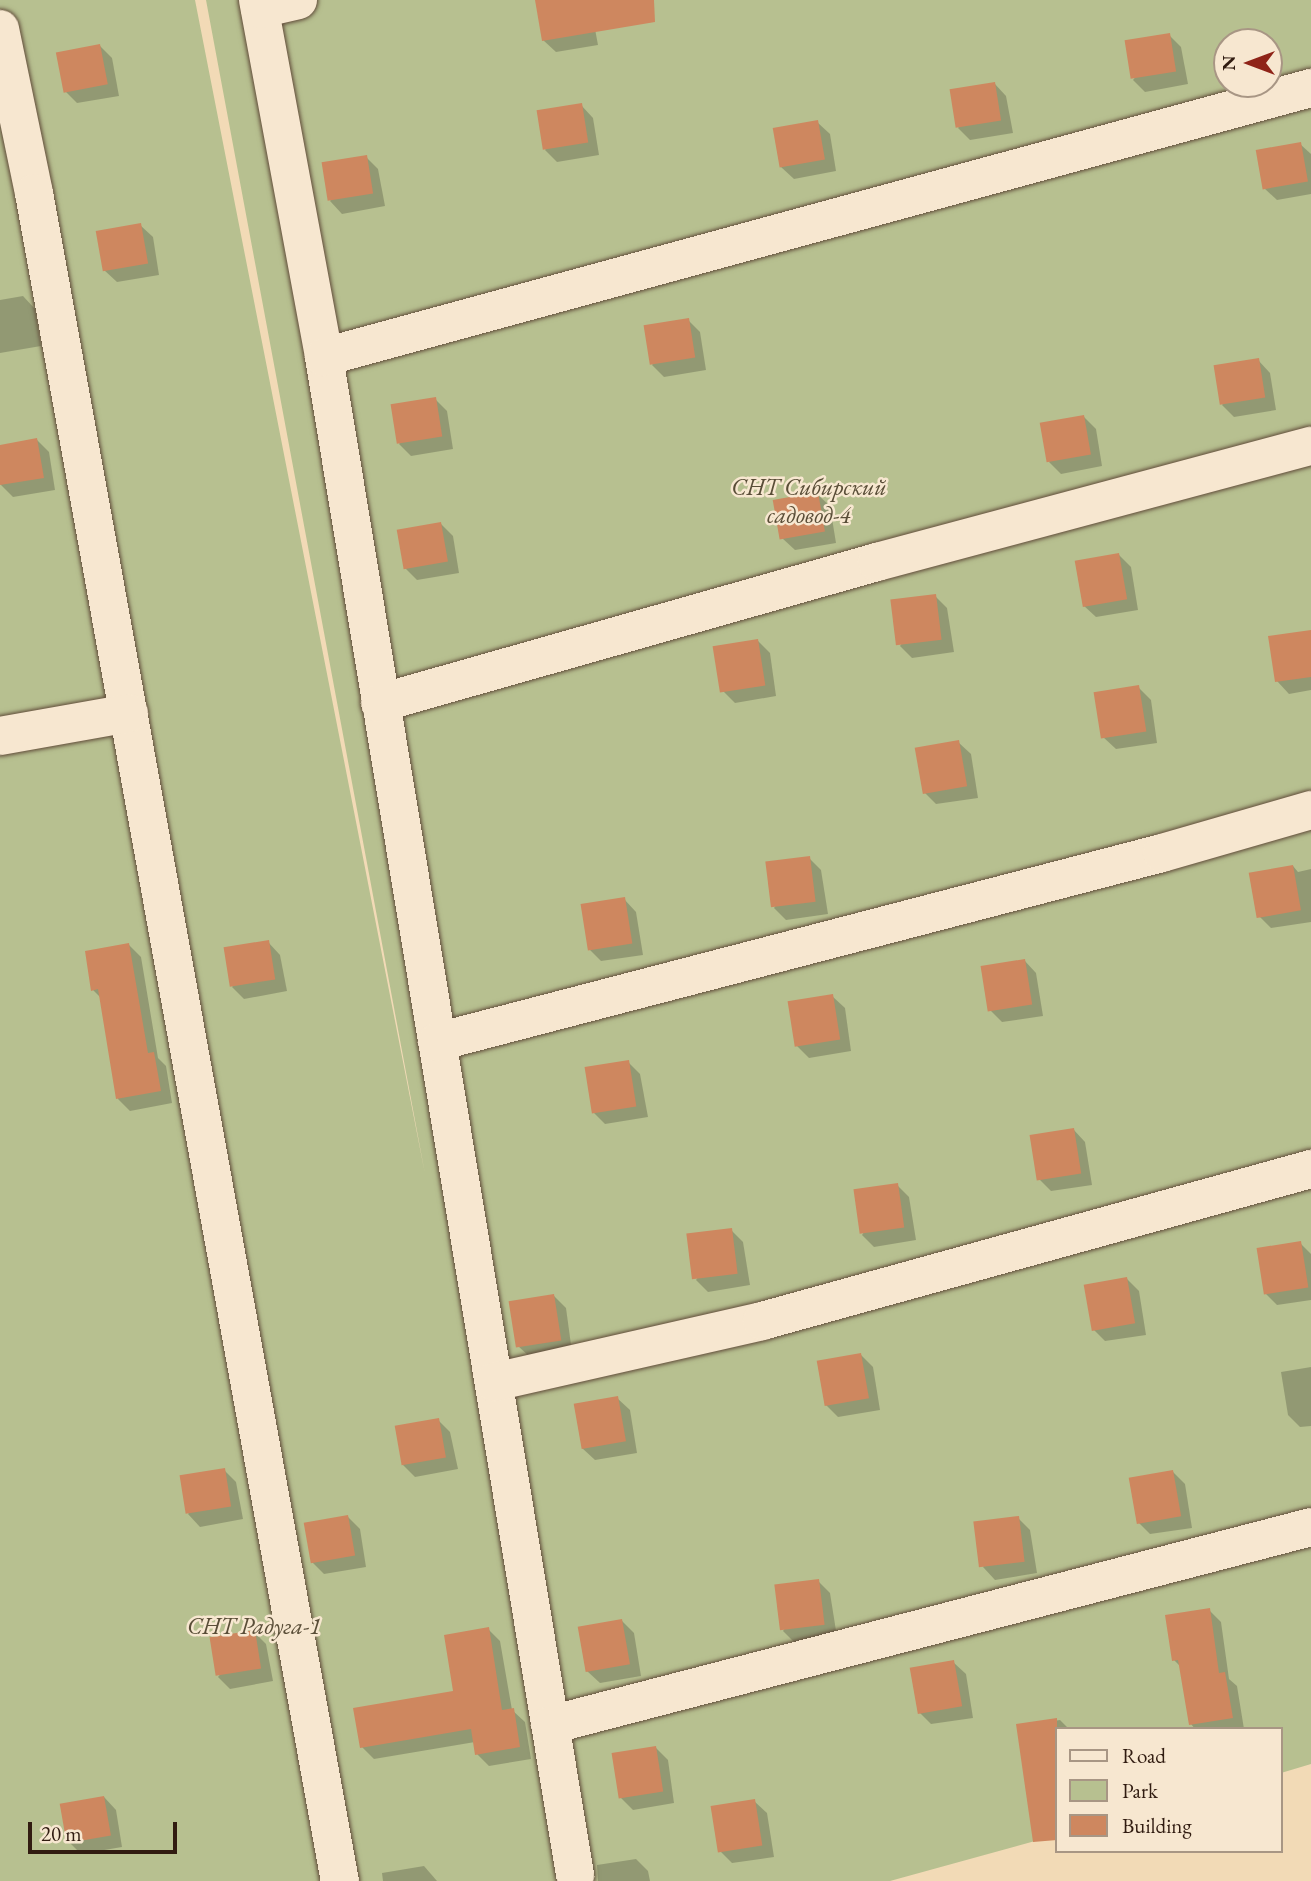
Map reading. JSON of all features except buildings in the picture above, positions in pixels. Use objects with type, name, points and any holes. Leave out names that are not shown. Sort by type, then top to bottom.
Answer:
[{"type":"lane","points":[[298,0],[259,4],[324,357],[575,1875]]},
{"type":"lane","points":[[0,29],[34,193],[340,1881]]},
{"type":"lane","points":[[324,357],[1311,88]]},
{"type":"lane","points":[[380,703],[877,562],[1311,446]]},
{"type":"lane","points":[[0,736],[128,713]]},
{"type":"lane","points":[[437,1042],[1161,853],[1311,810]]},
{"type":"lane","points":[[494,1382],[762,1321],[1311,1170]]},
{"type":"lane","points":[[550,1725],[1311,1527]]},
{"type":"green space","name":"СНТ Сибирский садовод-4","points":[[0,0],[195,0],[425,1174],[206,0],[1311,0],[1311,1764],[1283,1772],[1283,1727],[1056,1727],[1056,1835],[890,1881],[0,1881]]},
{"type":"park label","name":"СНТ Радуга-1","points":[[254,1626]]}]
